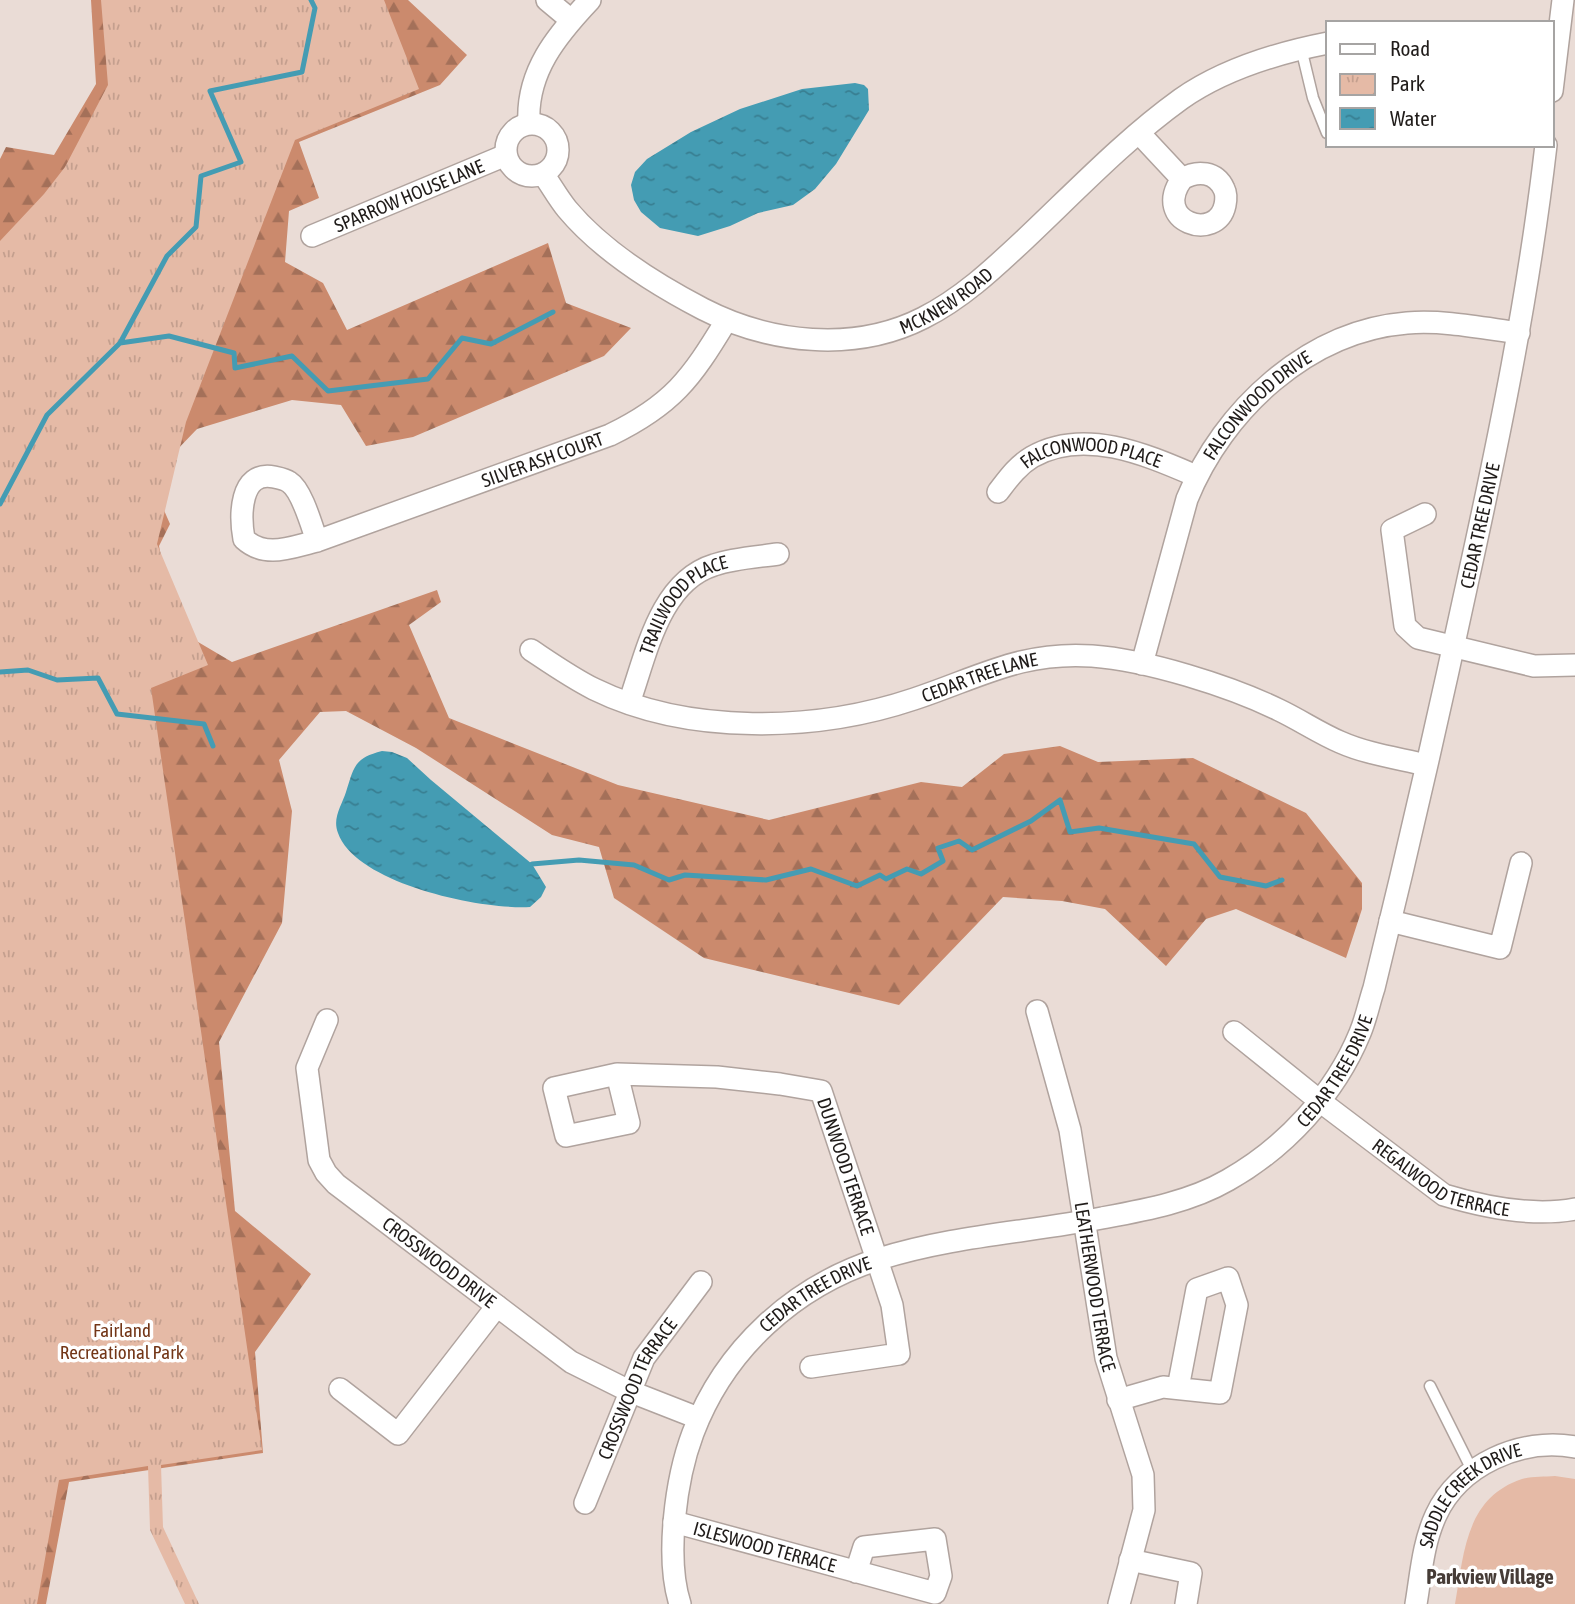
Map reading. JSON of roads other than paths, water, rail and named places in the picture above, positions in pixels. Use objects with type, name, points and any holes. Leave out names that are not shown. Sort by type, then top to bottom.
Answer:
[{"type":"street","points":[[547,0],[571,20]]},
{"type":"street","points":[[529,123],[532,84],[540,64],[551,44],[590,0]]},
{"type":"street","points":[[1554,83],[1561,53],[1563,0]]},
{"type":"street","name":"MCKNEW ROAD","points":[[543,174],[567,209],[594,236],[673,293],[726,321],[791,338],[828,341],[890,331],[921,319],[984,277],[1139,133],[1182,99],[1245,66],[1301,48],[1326,43]]},
{"type":"street","points":[[529,123],[541,125],[557,139],[558,157],[552,168],[543,174],[532,176],[520,173],[506,155],[509,137],[516,128],[529,123]]},
{"type":"street","points":[[1139,133],[1182,179]]},
{"type":"street","name":"CEDAR TREE DRIVE","points":[[680,1604],[674,1559],[674,1521],[683,1462],[698,1418],[742,1348],[801,1295],[832,1278],[878,1259],[919,1248],[1147,1210],[1190,1197],[1228,1180],[1281,1142],[1321,1102],[1343,1066],[1360,1033],[1391,921],[1454,646],[1519,333],[1539,210],[1546,147]]},
{"type":"street","name":"SPARROW HOUSE LANE","points":[[312,236],[506,155]]},
{"type":"street","name":"SILVER ASH COURT","points":[[317,541],[598,440],[635,423],[661,407],[680,388],[701,363],[726,321]]},
{"type":"street","name":"FALCONWOOD DRIVE","points":[[1142,664],[1187,499],[1196,476],[1240,414],[1285,371],[1320,348],[1382,326],[1442,323],[1519,333]]},
{"type":"street","name":"FALCONWOOD PLACE","points":[[998,492],[1013,472],[1031,458],[1051,449],[1072,445],[1125,449],[1147,455],[1196,476]]},
{"type":"street","points":[[1425,514],[1392,530],[1405,626],[1418,638],[1534,666],[1575,665]]},
{"type":"street","name":"TRAILWOOD PLACE","points":[[629,703],[657,623],[669,601],[684,584],[698,571],[715,564],[778,554]]},
{"type":"street","name":"CEDAR TREE LANE","points":[[531,650],[596,690],[629,703],[695,719],[732,723],[774,723],[827,718],[913,699],[993,668],[1020,661],[1052,656],[1093,656],[1142,664],[1254,698],[1338,742],[1426,765]]},
{"type":"street","points":[[1391,921],[1500,948],[1521,863]]},
{"type":"street","name":"LEATHERWOOD TERRACE","points":[[1037,1011],[1070,1130],[1107,1358],[1143,1475],[1144,1510],[1119,1604]]},
{"type":"street","name":"CROSSWOOD DRIVE","points":[[327,1020],[307,1068],[319,1160],[336,1184],[571,1362],[629,1391],[698,1418]]},
{"type":"street","name":"REGALWOOD TERRACE","points":[[1234,1032],[1444,1195],[1462,1201],[1519,1210],[1544,1212],[1575,1209]]},
{"type":"street","name":"DUNWOOD TERRACE","points":[[617,1074],[717,1077],[821,1091],[892,1305],[899,1354],[811,1367]]},
{"type":"street","points":[[1118,1400],[1163,1387],[1220,1393],[1237,1305],[1228,1278],[1197,1289],[1178,1388]]},
{"type":"street","name":"CROSSWOOD TERRACE","points":[[585,1503],[644,1359],[701,1282]]},
{"type":"street","points":[[340,1389],[398,1434],[496,1306]]},
{"type":"street","name":"SADDLE CREEK DRIVE","points":[[1416,1604],[1427,1540],[1436,1516],[1444,1499],[1472,1471],[1503,1454],[1522,1448],[1541,1445],[1575,1447]]},
{"type":"street","name":"ISLESWOOD TERRACE","points":[[674,1521],[856,1572]]},
{"type":"street","points":[[1130,1560],[1191,1573],[1186,1604]]},
{"type":"lane","points":[[1301,48],[1313,98],[1326,133]]},
{"type":"lane","points":[[1430,1386],[1472,1471]]},
{"type":"water","points":[[855,83],[868,89],[869,110],[836,164],[815,189],[793,205],[758,213],[730,226],[698,236],[660,228],[641,212],[634,200],[631,185],[635,172],[647,159],[691,132],[740,109],[802,89]]},
{"type":"water","points":[[382,751],[407,758],[532,864],[546,887],[541,897],[530,907],[482,904],[453,898],[394,880],[349,851],[336,827],[338,812],[356,765],[360,760]]},
{"type":"waterway","points":[[0,504],[47,415],[120,343],[167,256],[196,227],[201,176],[241,162],[210,91],[302,72],[315,8],[311,0]]},
{"type":"waterway","points":[[120,343],[169,336],[234,353],[235,368],[292,356],[328,391],[428,379],[462,338],[491,344],[553,312]]},
{"type":"waterway","points":[[0,672],[28,670],[57,680],[98,678],[117,714],[204,724],[213,746]]},
{"type":"waterway","points":[[532,864],[579,860],[634,865],[669,880],[685,875],[766,880],[811,869],[857,886],[880,875],[886,879],[907,869],[921,874],[943,861],[938,848],[959,841],[972,850],[1031,821],[1060,800],[1070,832],[1099,828],[1194,844],[1220,877],[1266,886],[1282,880]]},
{"type":"district","name":"Parkview Village","points":[[1490,1577]]},
{"type":"park label","name":"Fairland Recreational Park","points":[[122,1341]]}]
